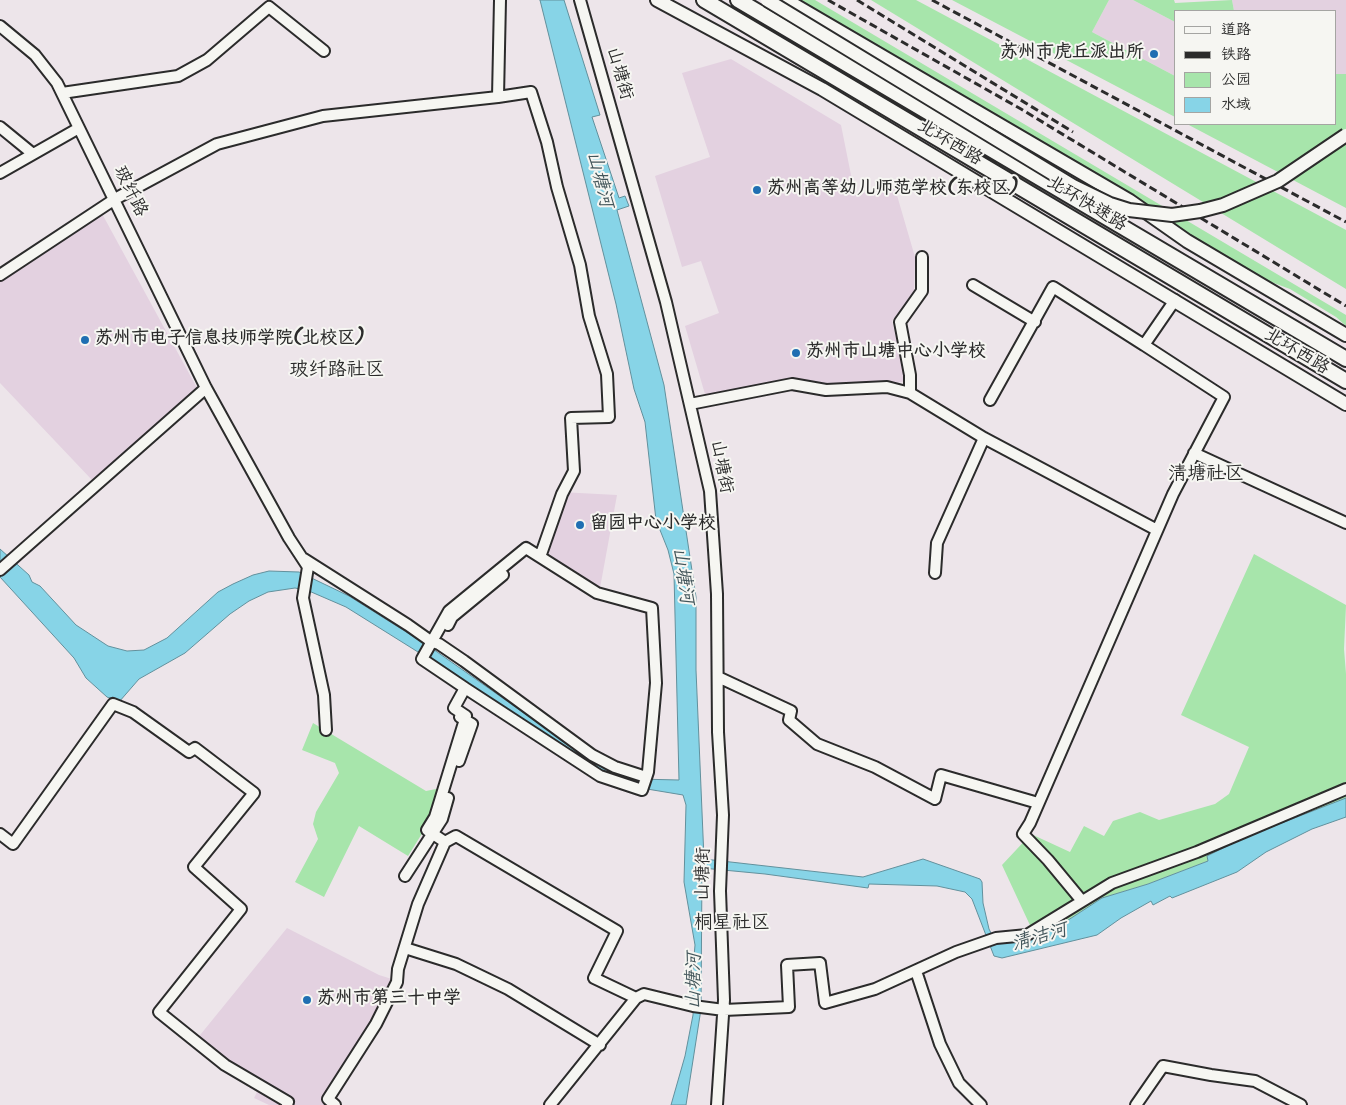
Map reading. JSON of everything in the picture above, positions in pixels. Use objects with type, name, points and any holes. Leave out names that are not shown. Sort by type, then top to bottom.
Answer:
[{"type":"highway","points":[[691,0],[749,26]]},
{"type":"highway","name":"北环快速路","points":[[704,0],[1346,381]]},
{"type":"highway","name":"北环快速路","points":[[738,0],[1343,357]]},
{"type":"main road","name":"北环西路","points":[[657,0],[822,88],[1346,404]]},
{"type":"main road","points":[[767,0],[1073,186],[1110,204],[1129,210],[1172,215],[1223,205],[1278,181],[1346,135]]},
{"type":"main road","points":[[786,0],[1130,201],[1187,241],[1346,334]]},
{"type":"street","points":[[498,97],[500,0]]},
{"type":"street","name":"山塘街","points":[[580,0],[666,302],[710,492],[718,594],[718,732],[723,815],[720,871],[724,1010],[717,1105]]},
{"type":"street","points":[[62,93],[178,76],[207,60],[269,7],[324,52]]},
{"type":"street","name":"玻纤路","points":[[0,26],[35,55],[57,83],[206,388],[289,538],[306,563]]},
{"type":"street","points":[[0,275],[114,199],[217,144],[323,116],[531,92],[547,142],[557,187],[580,265],[589,316],[607,374],[609,417],[571,418],[574,471],[562,494],[540,557]]},
{"type":"street","points":[[0,127],[33,154]]},
{"type":"street","points":[[0,173],[80,128]]},
{"type":"street","points":[[910,394],[910,375],[900,322],[922,291],[922,257]]},
{"type":"street","points":[[973,285],[1035,322]]},
{"type":"street","points":[[990,400],[1053,287],[1224,397],[1194,453],[1157,530],[1030,823],[1022,834],[1048,860],[1082,901]]},
{"type":"street","points":[[1144,345],[1175,300]]},
{"type":"street","points":[[690,404],[792,384],[826,390],[887,387],[910,394],[984,438],[1157,530]]},
{"type":"street","points":[[0,570],[206,388]]},
{"type":"street","points":[[934,574],[937,543],[984,438]]},
{"type":"street","points":[[1194,453],[1346,523]]},
{"type":"street","points":[[434,644],[449,611],[526,548],[597,594],[652,608],[656,683],[646,777],[643,789],[613,782],[600,776],[465,692],[422,660],[422,657],[434,644],[452,617],[508,571],[524,552]]},
{"type":"street","points":[[326,730],[324,695],[303,598],[306,563],[408,624],[592,754],[615,767],[646,777]]},
{"type":"street","points":[[718,677],[791,712],[789,720],[817,744],[875,767],[935,799],[941,775],[1038,804]]},
{"type":"street","points":[[445,842],[427,830],[435,816],[466,716],[454,708],[465,692]]},
{"type":"street","points":[[405,876],[442,819],[453,776],[472,724],[455,713],[465,692]]},
{"type":"street","points":[[0,834],[13,844],[113,704],[133,712],[189,752],[195,748],[254,793],[194,867],[241,909],[158,1012],[225,1065],[288,1102],[287,1105]]},
{"type":"street","points":[[550,1105],[636,998],[644,994],[693,1006],[724,1010],[789,1007],[787,965],[820,963],[825,1003],[875,989],[956,952],[992,939],[1027,935],[1112,883],[1197,852],[1346,789]]},
{"type":"street","points":[[335,1105],[328,1099],[376,1024],[397,982],[398,969],[418,904],[445,842],[456,836],[617,931],[594,978],[636,998]]},
{"type":"street","points":[[405,948],[456,964],[508,990],[600,1044]]},
{"type":"street","points":[[916,970],[940,1044],[959,1083],[981,1105]]},
{"type":"street","points":[[1136,1105],[1163,1066],[1255,1081],[1301,1105]]},
{"type":"shaded area","name":"苏州市虎丘派出所","points":[[1109,0],[1133,0],[1174,21],[1174,75],[1092,32]]},
{"type":"shaded area","points":[[1232,0],[1346,0],[1346,74],[1336,74],[1336,10],[1234,10]]},
{"type":"shaded area","name":"苏州高等幼儿师范学校(东校区)","points":[[731,59],[841,125],[855,195],[894,185],[915,257],[914,294],[892,321],[906,381],[858,391],[793,392],[790,383],[707,401],[685,326],[719,313],[701,261],[682,267],[655,176],[710,157],[682,73]]},
{"type":"shaded area","name":"苏州市电子信息技师学院(北校区)","points":[[100,210],[197,388],[92,480],[0,383],[0,273]]},
{"type":"shaded area","name":"留园中心小学校","points":[[560,492],[617,495],[600,588],[539,555]]},
{"type":"shaded area","name":"苏州市第三十中学","points":[[287,928],[379,975],[395,980],[375,1020],[324,1102],[329,1105],[269,1105],[254,1098],[257,1092],[192,1045]]},
{"type":"green space","points":[[797,0],[815,0],[1346,315],[1346,326],[1336,317],[1290,289],[1255,276],[1134,198]]},
{"type":"green space","points":[[871,0],[916,0],[1346,230],[1346,289]]},
{"type":"green space","points":[[952,0],[1109,0],[1092,32],[1174,75],[1174,116]]},
{"type":"green space","points":[[1133,0],[1174,0],[1175,3],[1232,0],[1234,10],[1174,10],[1174,21]]},
{"type":"green space","points":[[1336,74],[1346,74],[1346,208],[1189,125],[1336,125]]},
{"type":"green space","points":[[1254,554],[1346,605],[1344,649],[1346,674],[1346,798],[1243,838],[1207,856],[1208,861],[1148,884],[1102,898],[1056,928],[1035,936],[1002,865],[1031,834],[1070,852],[1084,826],[1104,836],[1113,821],[1140,812],[1159,820],[1215,804],[1229,794],[1249,747],[1181,715]]},
{"type":"green space","points":[[313,723],[426,791],[441,788],[433,816],[408,856],[359,826],[324,897],[295,882],[318,839],[313,824],[316,812],[339,773],[335,763],[302,750]]},
{"type":"water","points":[[540,0],[564,0],[600,115],[592,117],[619,198],[625,196],[629,206],[617,210],[664,385],[696,597],[696,670],[704,859],[863,877],[923,859],[980,879],[989,929],[992,935],[1005,942],[1035,936],[1056,928],[1102,898],[1148,884],[1208,861],[1207,856],[1243,838],[1346,798],[1346,817],[1312,829],[1266,852],[1237,872],[1172,898],[1170,896],[1153,905],[1151,901],[1121,918],[1097,935],[1002,958],[994,956],[972,899],[965,892],[937,886],[869,884],[868,888],[765,874],[702,868],[701,1009],[686,1105],[671,1105],[685,1056],[693,1015],[694,997],[691,992],[695,945],[684,882],[686,805],[683,795],[635,787],[610,778],[426,657],[346,607],[309,591],[295,588],[268,592],[249,601],[230,614],[185,653],[139,679],[119,702],[107,697],[86,678],[74,658],[0,577],[0,549],[29,575],[32,582],[40,586],[76,625],[108,646],[127,651],[144,650],[167,638],[218,592],[233,584],[253,575],[269,571],[299,572],[349,596],[430,647],[608,772],[637,779],[679,780],[674,574],[668,550],[656,520],[645,422],[634,389],[616,304]]},
{"type":"railway","points":[[828,0],[1021,109],[1346,306]]},
{"type":"railway","points":[[857,0],[1073,132]]},
{"type":"railway","points":[[932,0],[1346,222]]},
{"type":"place","name":"苏州市虎丘派出所","points":[[1154,54]]},
{"type":"place","name":"苏州高等幼儿师范学校(东校区)","points":[[757,190]]},
{"type":"place","name":"苏州市电子信息技师学院(北校区)","points":[[85,340]]},
{"type":"place","name":"苏州市山塘中心小学校","points":[[796,353]]},
{"type":"place","name":"留园中心小学校","points":[[580,525]]},
{"type":"place","name":"苏州市第三十中学","points":[[307,1000]]},
{"type":"district","name":"玻纤路社区","points":[[337,372]]},
{"type":"district","name":"清塘社区","points":[[1206,476]]},
{"type":"district","name":"桐星社区","points":[[732,925]]},
{"type":"water label","name":"山塘河","points":[[598,180]]},
{"type":"water label","name":"山塘河","points":[[681,576]]},
{"type":"water label","name":"清洁河","points":[[1040,939]]},
{"type":"water label","name":"山塘河","points":[[696,981]]}]
